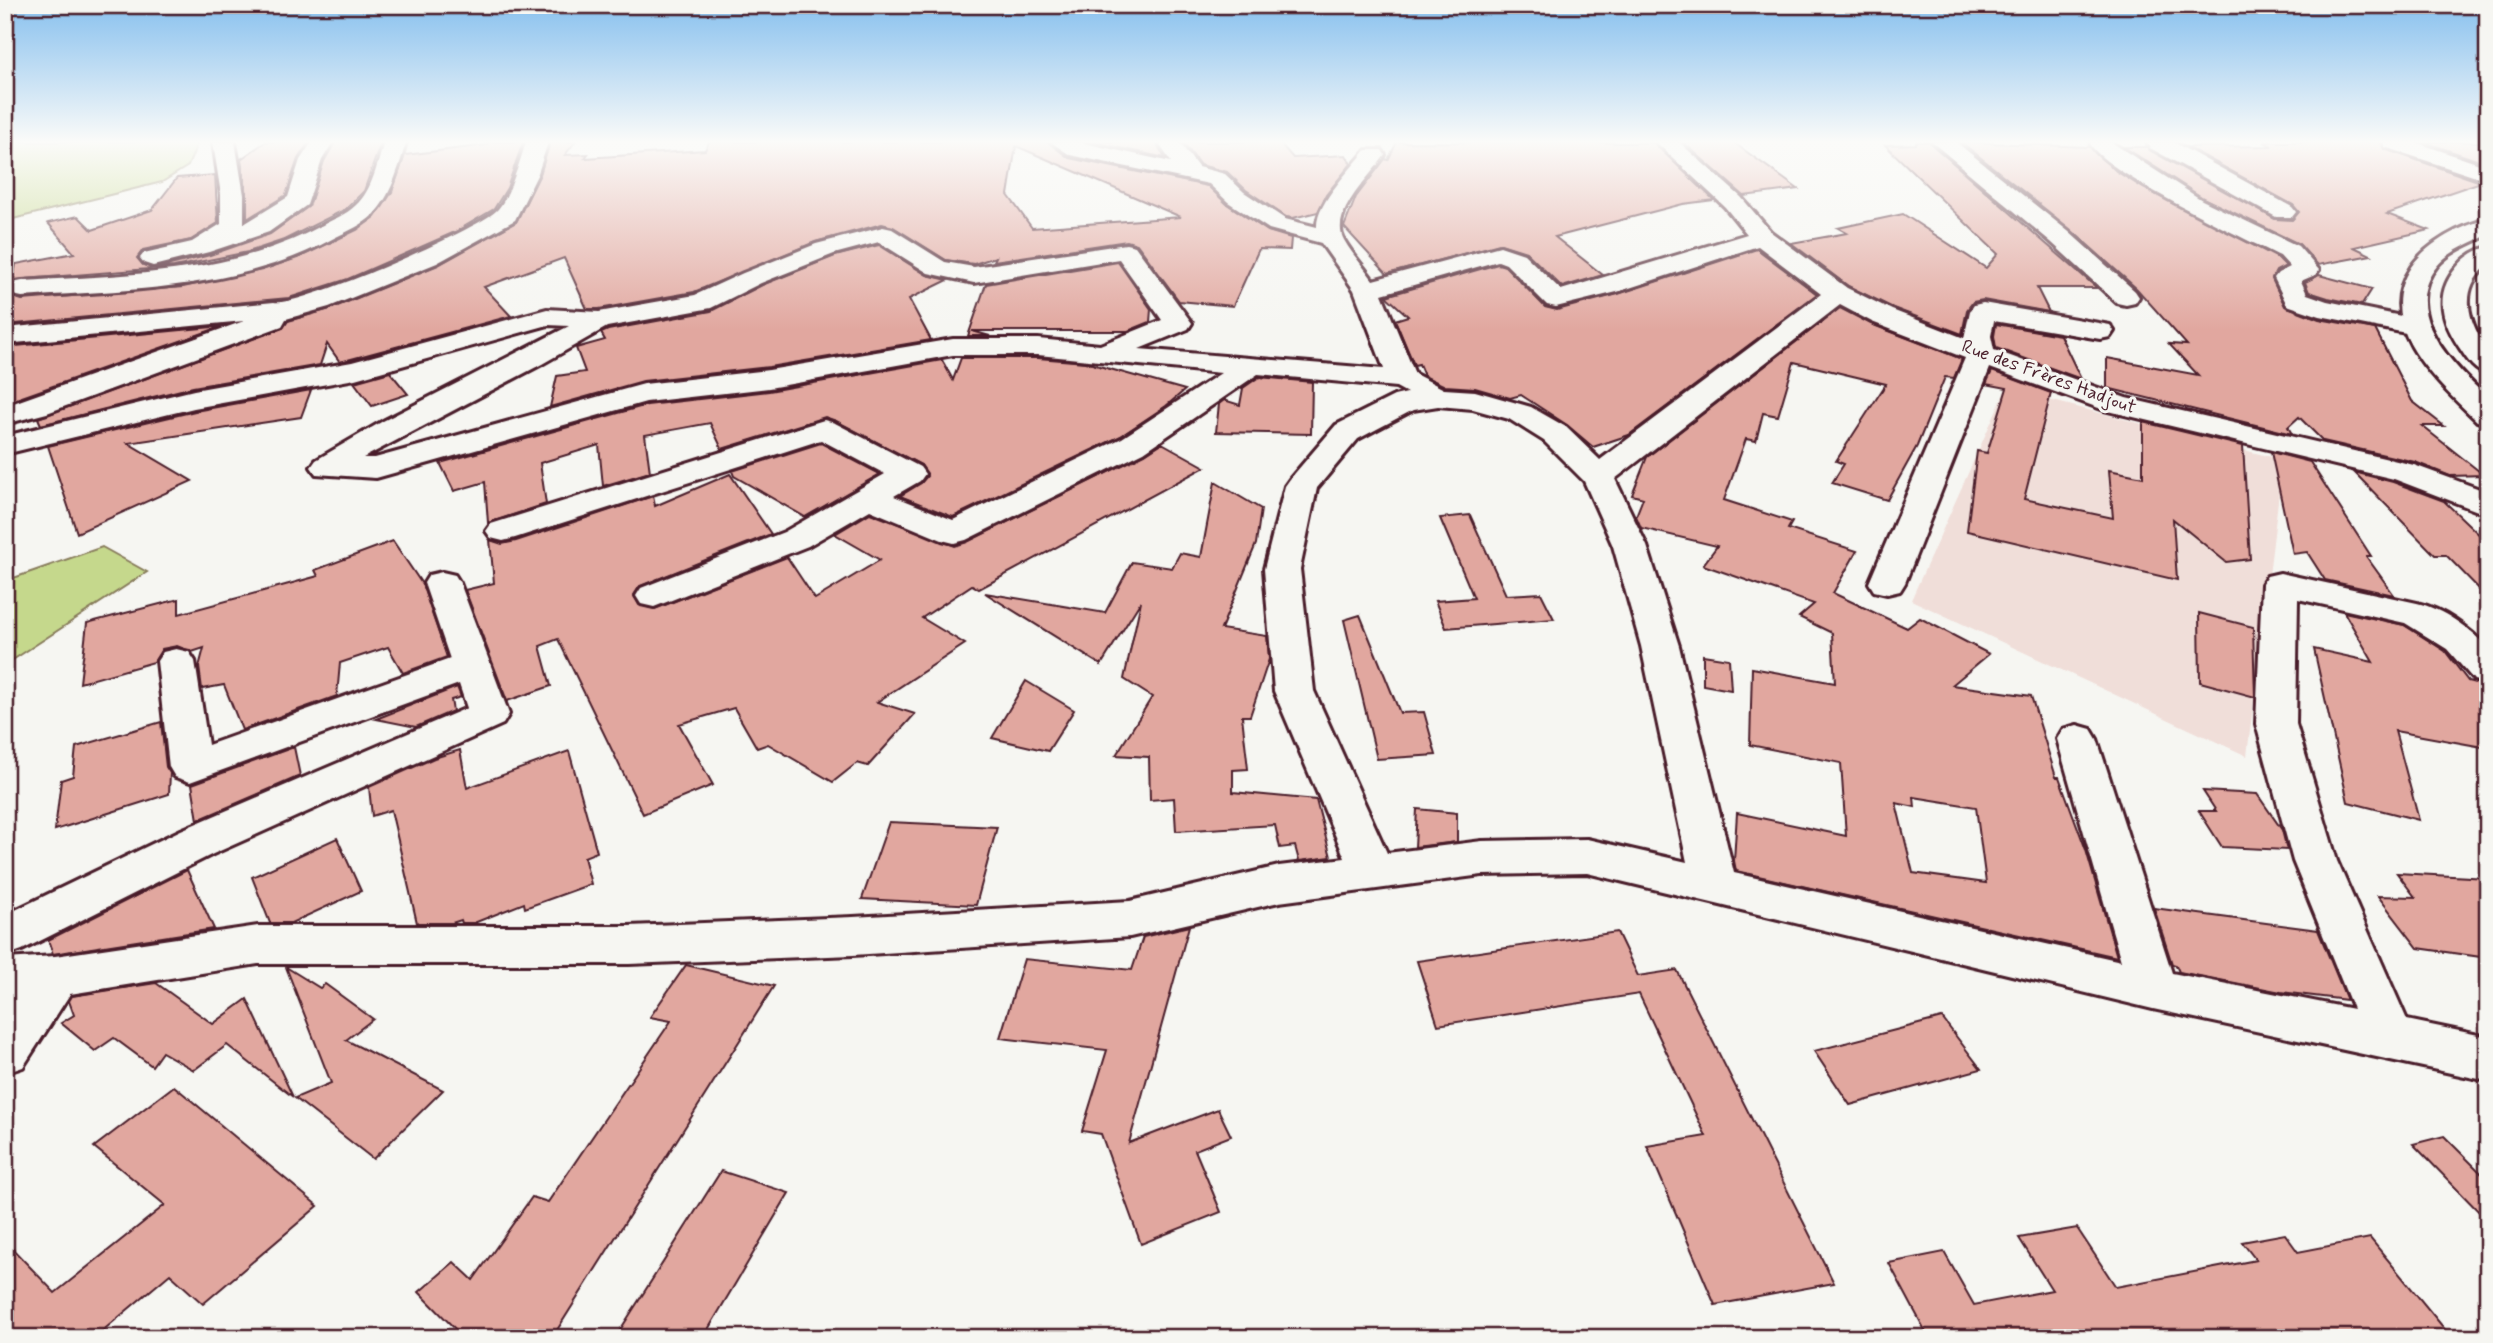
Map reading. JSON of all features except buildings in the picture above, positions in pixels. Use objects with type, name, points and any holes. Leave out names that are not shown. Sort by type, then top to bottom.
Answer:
[{"type":"street","points":[[200,247],[232,227],[235,205]]},
{"type":"street","points":[[14,291],[200,247],[260,227],[292,205]]},
{"type":"street","points":[[14,291],[130,282],[231,268],[315,242],[369,205]]},
{"type":"street","points":[[273,314],[320,301],[428,258],[507,215],[512,205]]},
{"type":"street","points":[[1248,205],[1277,224],[1330,238]]},
{"type":"street","points":[[1336,205],[1328,222],[1330,238],[1367,290],[1403,379]]},
{"type":"street","name":"Rue des Frères Hadjout","points":[[1735,205],[1762,237],[1838,294],[1882,316],[2115,404],[2403,472],[2460,491],[2488,505]]},
{"type":"street","points":[[2022,205],[2055,230],[2126,297]]},
{"type":"street","points":[[2193,205],[2289,251],[2306,270],[2287,278],[2296,299],[2320,308],[2416,327]]},
{"type":"street","points":[[2271,205],[2284,212]]},
{"type":"street","points":[[2488,226],[2456,242],[2426,262],[2414,285],[2410,310],[2420,338],[2447,375],[2488,415]]},
{"type":"street","points":[[5,445],[194,399],[355,370],[547,317],[599,320],[702,302],[752,278],[825,249],[883,234],[937,268],[974,275],[1126,251],[1178,323],[1103,354]]},
{"type":"street","points":[[1367,290],[1500,253],[1515,259],[1556,299],[1608,286],[1762,237]]},
{"type":"street","points":[[2488,254],[2460,275],[2452,295],[2459,325],[2488,366]]},
{"type":"street","points":[[1598,477],[1838,294]]},
{"type":"street","points":[[5,336],[274,310],[272,320],[36,407],[5,415]]},
{"type":"street","points":[[1888,583],[1981,354],[1977,336],[1983,311],[2100,331]]},
{"type":"street","points":[[599,320],[564,342],[364,443],[327,467],[376,468],[644,393],[769,379],[953,347],[1038,347],[1196,364],[1252,365],[1403,379],[1438,397]]},
{"type":"street","points":[[869,498],[954,533],[1133,445],[1252,365]]},
{"type":"street","points":[[1373,872],[1294,691],[1282,569],[1301,486],[1346,432],[1405,402],[1438,397],[1475,400],[1520,413],[1555,434],[1598,477],[1630,546],[1660,646],[1714,887]]},
{"type":"street","points":[[503,531],[824,429],[909,474],[796,539],[654,596]]},
{"type":"street","points":[[5,937],[197,842],[489,714],[442,583]]},
{"type":"street","points":[[2390,1038],[2315,861],[2276,724],[2280,584],[2417,614],[2460,641],[2488,671]]},
{"type":"street","points":[[176,661],[190,767],[471,665]]},
{"type":"street","points":[[2077,739],[2153,989]]},
{"type":"street","points":[[5,979],[55,976],[258,945],[629,945],[867,935],[1130,919],[1279,884],[1482,858],[1587,856],[2153,989],[2488,1059]]},
{"type":"street","points":[[5,1052],[55,976]]},
{"type":"shaded area","points":[[2006,389],[2283,460],[2247,756],[1911,600]]},
{"type":"green space","points":[[5,205],[71,205],[5,221]]},
{"type":"green space","points":[[102,547],[147,572],[5,665],[5,581]]}]
